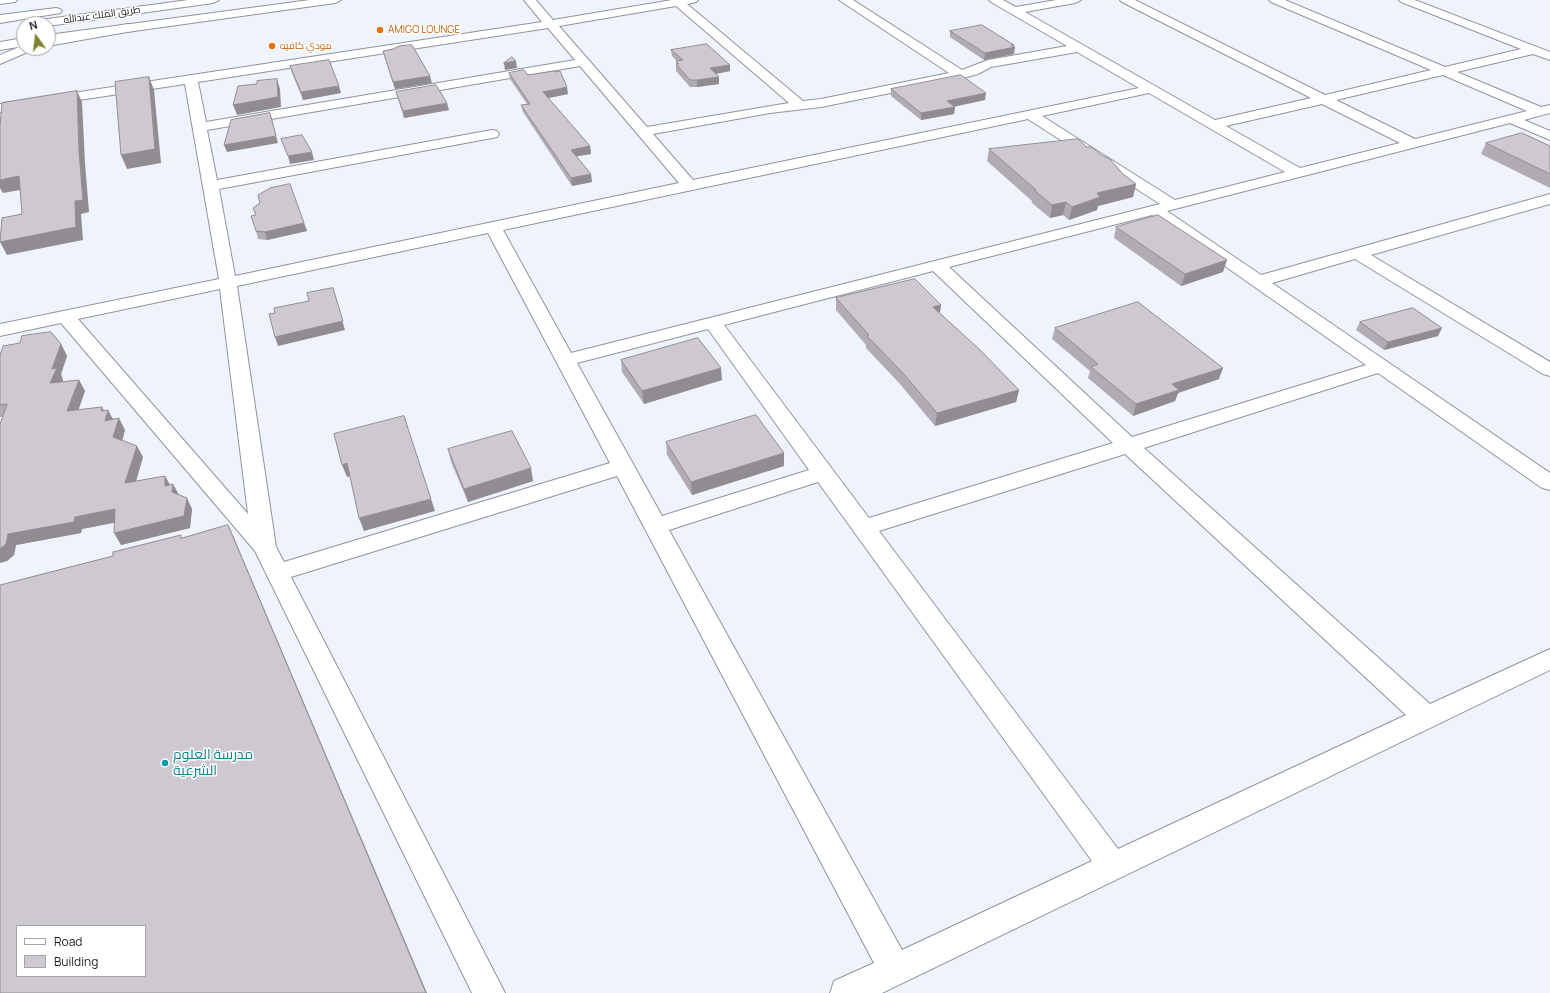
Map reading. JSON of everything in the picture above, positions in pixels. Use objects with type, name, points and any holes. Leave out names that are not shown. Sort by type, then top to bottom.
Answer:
[{"type":"main road","points":[[0,1],[11,0]]},
{"type":"main road","name":"طريق الملك عبدالله","points":[[0,19],[140,0]]},
{"type":"main road","name":"طريق الملك عبدالله","points":[[56,22],[213,0]]},
{"type":"main road","points":[[56,38],[335,0]]},
{"type":"main road","points":[[530,0],[689,185]]},
{"type":"main road","points":[[0,108],[550,24],[692,0]]},
{"type":"main road","points":[[845,0],[960,75]]},
{"type":"main road","points":[[995,0],[1297,173]]},
{"type":"main road","points":[[1014,11],[1075,0]]},
{"type":"main road","points":[[1126,0],[1413,144]]},
{"type":"main road","points":[[1275,0],[1444,71],[1545,110]]},
{"type":"main road","points":[[1405,0],[1550,56]]},
{"type":"main road","points":[[678,2],[800,105]]},
{"type":"main road","points":[[0,30],[16,27]]},
{"type":"main road","points":[[56,41],[128,28]]},
{"type":"main road","points":[[0,46],[16,43]]},
{"type":"main road","points":[[643,132],[800,105],[821,103],[973,72],[988,64],[1079,48]]},
{"type":"main road","points":[[1214,125],[1534,50]]},
{"type":"main road","points":[[0,60],[16,52]]},
{"type":"main road","points":[[200,127],[583,62]]},
{"type":"main road","points":[[191,78],[228,282],[264,547]]},
{"type":"main road","points":[[0,330],[1151,89]]},
{"type":"main road","points":[[565,360],[1545,110]]},
{"type":"main road","points":[[1030,114],[1173,205]]},
{"type":"main road","points":[[1511,119],[1550,136]]},
{"type":"main road","points":[[210,186],[492,134]]},
{"type":"main road","points":[[1258,281],[1549,200]]},
{"type":"main road","points":[[1155,210],[1550,482]]},
{"type":"main road","points":[[493,226],[895,970]]},
{"type":"main road","points":[[1358,254],[1550,370]]},
{"type":"main road","points":[[936,265],[1128,445],[1427,717]]},
{"type":"main road","points":[[65,316],[264,547],[489,993]]},
{"type":"main road","points":[[712,322],[1113,866]]},
{"type":"main road","points":[[864,528],[1382,366]]},
{"type":"main road","points":[[278,573],[622,467]]},
{"type":"main road","points":[[655,526],[823,473]]},
{"type":"main road","points":[[221,530],[244,524]]},
{"type":"main road","points":[[846,993],[1550,659]]},
{"type":"building","points":[[982,25],[1015,47],[985,53],[950,31]]},
{"type":"building","points":[[707,44],[730,65],[710,68],[719,77],[690,80],[676,64],[679,64],[676,61],[683,60],[671,50]]},
{"type":"building","points":[[412,45],[430,76],[393,82],[383,51],[399,46]]},
{"type":"building","points":[[512,57],[516,61],[504,63]]},
{"type":"building","points":[[329,60],[339,86],[301,92],[290,66]]},
{"type":"building","points":[[524,70],[528,75],[560,71],[567,87],[543,92],[590,146],[571,150],[591,174],[571,178],[521,105],[530,104],[509,73]]},
{"type":"building","points":[[961,75],[986,93],[947,101],[955,107],[921,113],[891,89]]},
{"type":"building","points":[[149,77],[155,149],[121,155],[115,82]]},
{"type":"building","points":[[277,79],[278,97],[233,105],[238,86],[257,84],[257,81]]},
{"type":"building","points":[[436,85],[447,103],[403,111],[396,92]]},
{"type":"building","points":[[77,91],[79,151],[83,200],[75,201],[76,227],[0,242],[2,218],[22,214],[19,176],[0,180],[0,126],[2,103]]},
{"type":"building","points":[[270,113],[276,136],[224,145],[231,120]]},
{"type":"building","points":[[1522,133],[1550,146],[1550,174],[1486,143]]},
{"type":"building","points":[[302,135],[312,152],[288,156],[281,139]]},
{"type":"building","points":[[1078,139],[1087,147],[1091,147],[1103,156],[1110,159],[1122,173],[1136,184],[1097,193],[1100,197],[1072,207],[1066,202],[1052,205],[989,149]]},
{"type":"building","points":[[290,184],[304,223],[265,232],[256,231],[251,216],[256,215],[253,208],[260,203],[258,195],[270,188]]},
{"type":"building","points":[[1158,215],[1227,260],[1185,274],[1116,227]]},
{"type":"building","points":[[915,279],[941,305],[933,307],[980,350],[1019,390],[937,413],[902,372],[867,336],[869,335],[836,298]]},
{"type":"building","points":[[333,288],[343,321],[275,337],[269,314],[275,313],[274,308],[309,301],[307,293]]},
{"type":"building","points":[[1138,302],[1223,368],[1172,384],[1179,390],[1136,404],[1091,367],[1098,364],[1055,328]]},
{"type":"building","points":[[1413,308],[1442,328],[1388,342],[1360,322]]},
{"type":"building","points":[[51,332],[61,344],[52,369],[57,368],[50,383],[79,380],[67,411],[102,407],[101,411],[108,410],[105,421],[119,418],[113,437],[137,446],[125,483],[165,476],[165,486],[173,484],[172,492],[187,498],[184,516],[114,533],[115,509],[75,517],[74,522],[8,534],[6,544],[0,549],[0,424],[7,404],[0,405],[0,355],[3,346],[20,343],[22,336]]},
{"type":"building","points":[[698,338],[721,368],[642,391],[621,360]]},
{"type":"building","points":[[756,415],[784,453],[691,482],[666,442]]},
{"type":"building","points":[[404,416],[431,499],[359,518],[347,463],[342,465],[334,434]]},
{"type":"building","points":[[512,431],[531,468],[464,489],[448,449]]},
{"type":"building","name":"مدرسة العلوم الشرعية","points":[[228,525],[426,993],[0,993],[0,585],[113,556],[113,552],[181,535],[181,538]]},
{"type":"place","name":"AMIGO LOUNGE","points":[[380,30]]},
{"type":"place","name":"مودي كافيه","points":[[272,46]]},
{"type":"place","name":"مدرسة العلوم الشرعية","points":[[165,763]]}]
